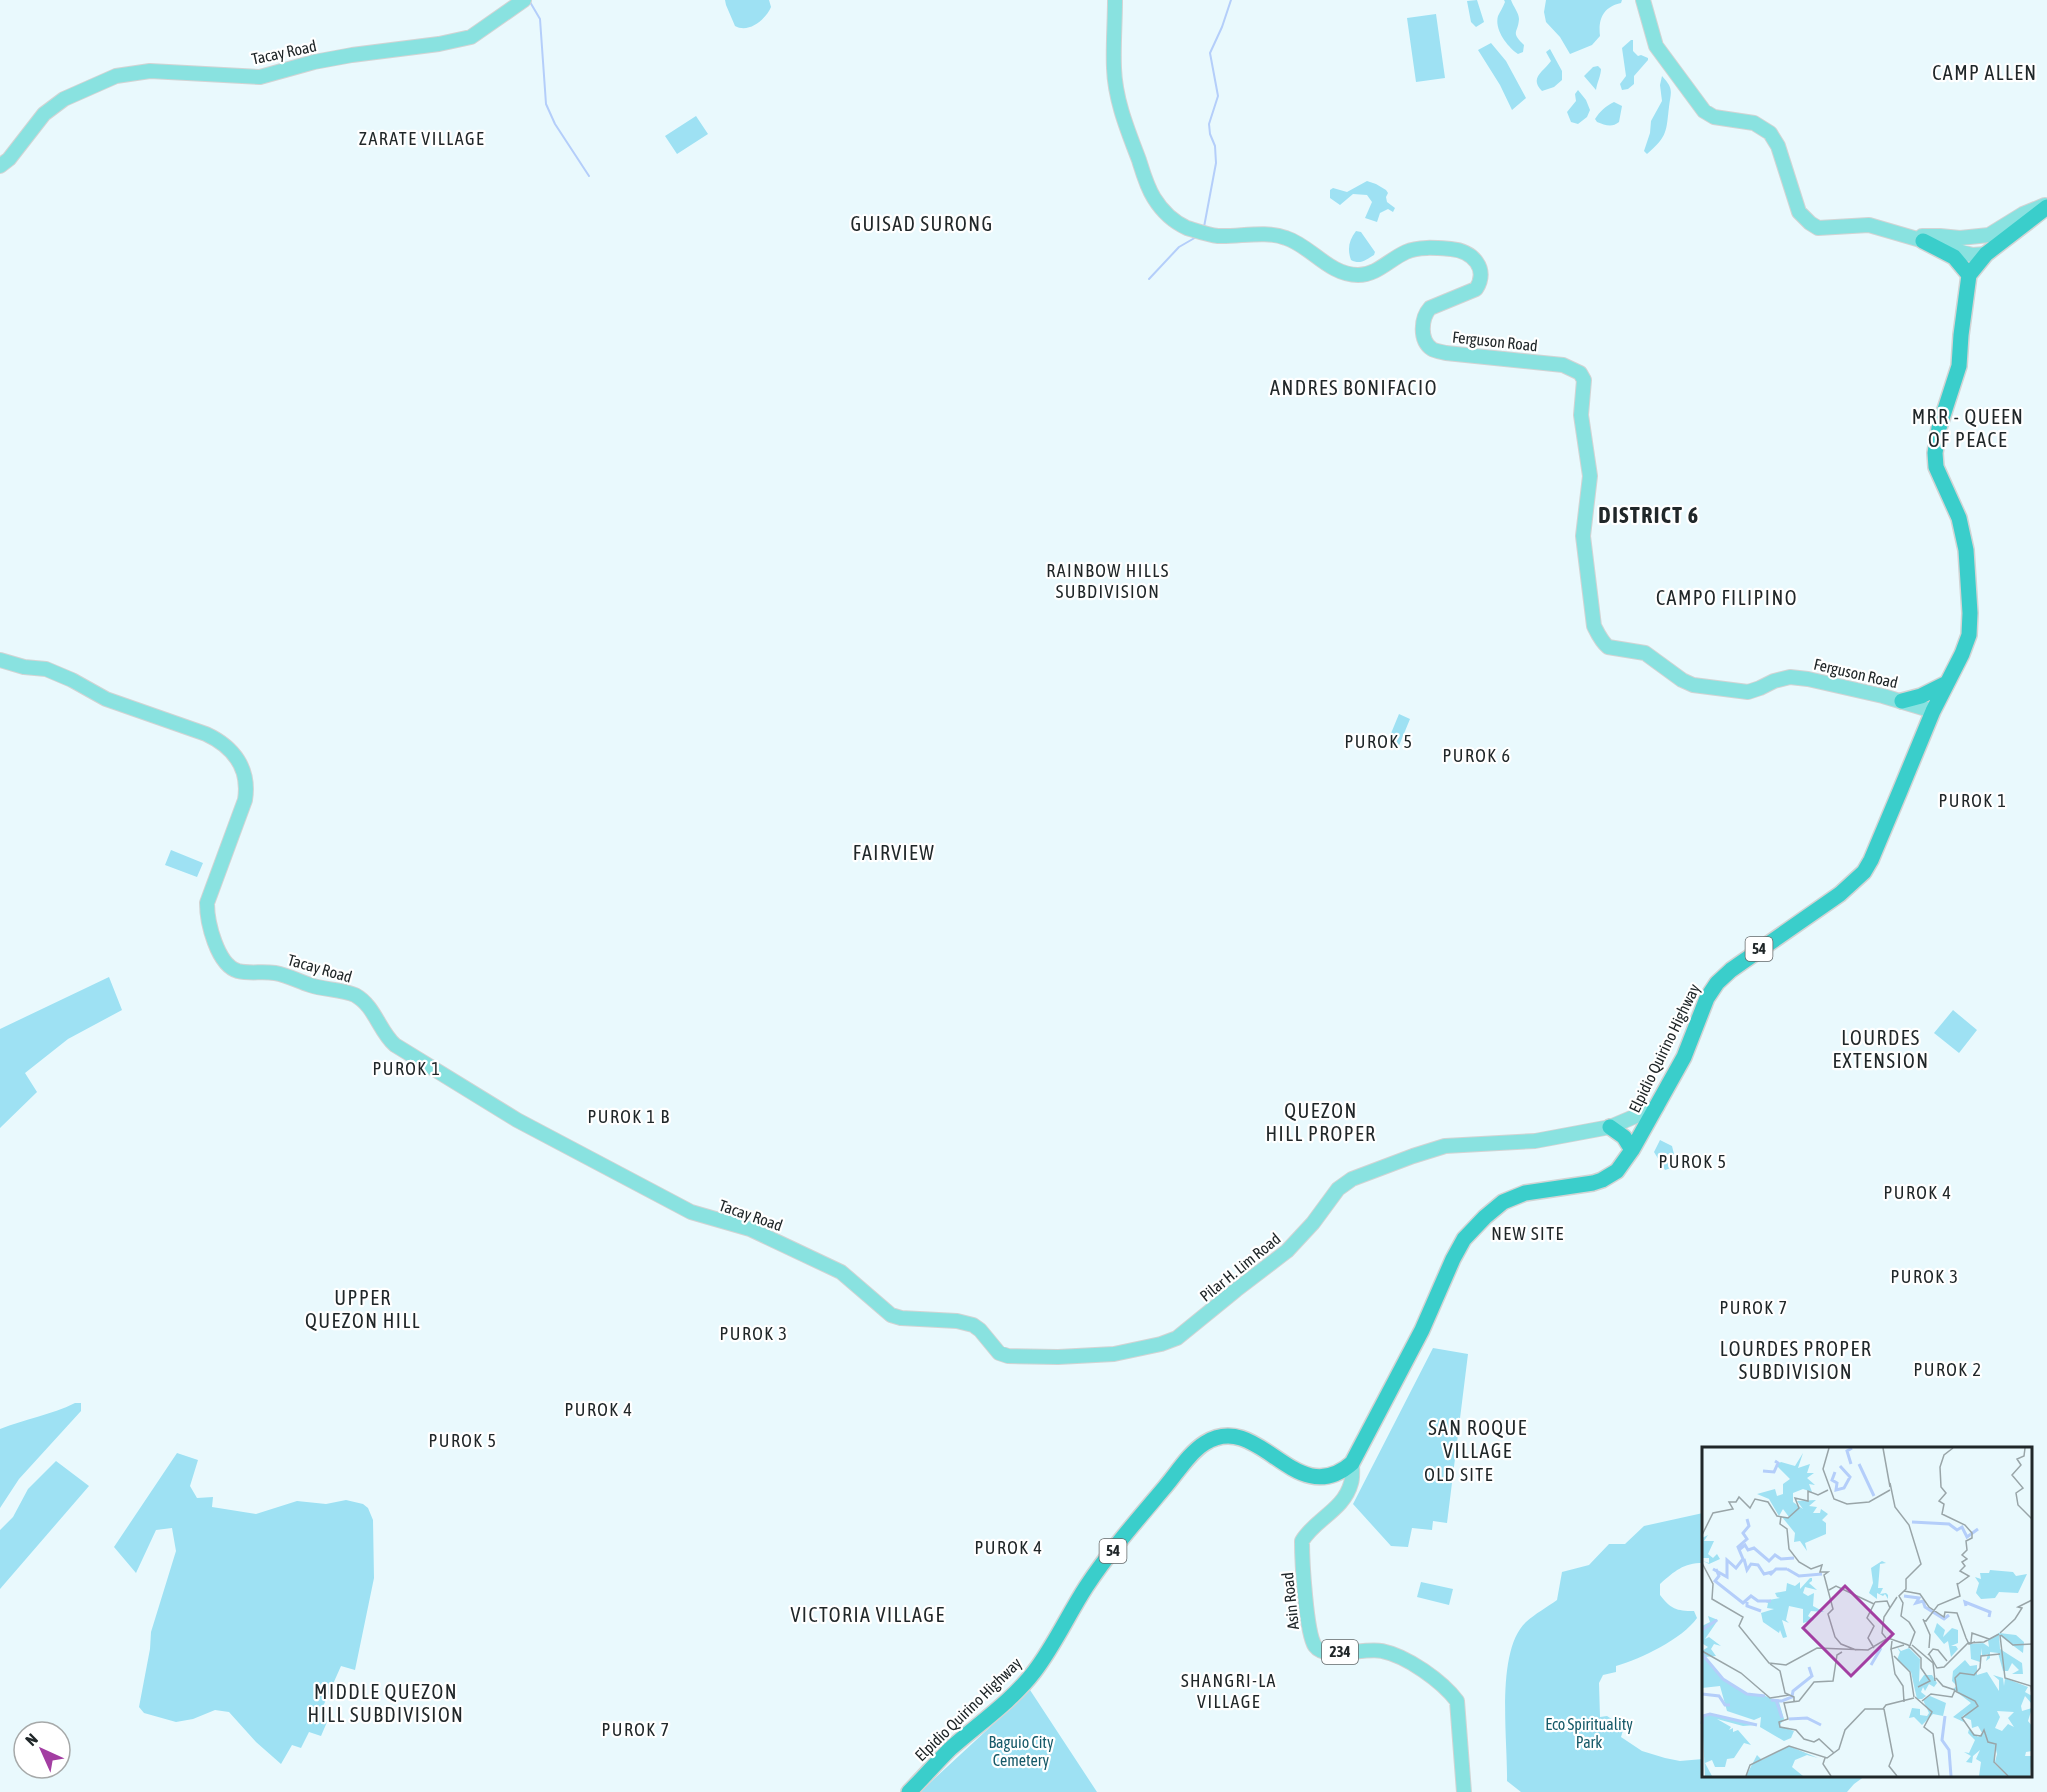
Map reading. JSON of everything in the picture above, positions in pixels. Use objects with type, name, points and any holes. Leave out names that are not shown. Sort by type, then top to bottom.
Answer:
[{"type":"highway","points":[[1917,239],[1954,257],[1969,275],[1986,254],[2047,206]]},
{"type":"highway","name":"Elpidio Quirino Highway","points":[[909,1792],[949,1751],[1026,1682],[1087,1585],[1147,1508],[1200,1446],[1218,1436],[1243,1438],[1309,1476],[1327,1478],[1341,1473],[1352,1463],[1422,1330],[1464,1239],[1485,1216],[1503,1202],[1526,1193],[1602,1180],[1617,1171],[1632,1150],[1684,1057],[1707,998],[1717,983],[1731,970],[1840,894],[1864,872],[1933,711],[1962,654],[1969,634],[1966,550],[1961,526],[1936,467],[1935,453],[1939,428],[1959,366],[1969,275]]},
{"type":"highway","points":[[1902,701],[1921,696],[1945,684]]},
{"type":"highway","points":[[1610,1127],[1624,1137],[1632,1150]]},
{"type":"main road","name":"Ferguson Road","points":[[1115,0],[1114,70],[1118,97],[1125,124],[1154,198],[1166,214],[1186,227],[1207,234],[1218,236],[1273,235],[1288,238],[1332,267],[1349,274],[1360,275],[1375,271],[1407,251],[1436,247],[1457,250],[1470,255],[1480,269],[1479,284],[1468,294],[1430,308],[1424,319],[1423,330],[1425,341],[1432,349],[1446,353],[1563,365],[1580,373],[1584,380],[1581,414],[1590,476],[1583,536],[1584,549],[1594,626],[1604,644],[1608,647],[1645,653],[1682,680],[1693,685],[1748,692],[1790,677],[1902,701],[1933,711]]},
{"type":"main road","points":[[1643,0],[1656,46],[1704,111],[1714,117],[1754,123],[1770,133],[1778,146],[1799,212],[1810,224],[1818,228],[1869,225],[1972,255],[1986,254]]},
{"type":"main road","name":"Tacay Road","points":[[0,166],[9,159],[44,114],[77,91],[116,76],[150,70],[260,77],[314,62],[439,44],[471,37],[521,2]]},
{"type":"main road","points":[[1917,239],[1940,236],[1960,238],[1989,236],[2023,214],[2047,206]]},
{"type":"main road","name":"Tacay Road","points":[[0,660],[24,667],[46,669],[106,699],[207,734],[231,750],[244,772],[247,789],[207,903],[208,920],[217,946],[223,960],[230,967],[250,973],[275,973],[310,985],[352,994],[362,1000],[388,1039],[395,1045],[517,1120],[691,1212],[750,1229],[841,1272]]},
{"type":"main road","name":"Pilar H. Lim Road","points":[[841,1272],[891,1315],[901,1318],[957,1321],[973,1325],[999,1353],[1008,1356],[1058,1357],[1114,1354],[1177,1338],[1287,1251],[1313,1223],[1338,1189],[1352,1179],[1445,1146],[1535,1141],[1610,1127],[1657,1107]]},
{"type":"main road","name":"Asin Road","points":[[1352,1463],[1351,1483],[1341,1503],[1333,1512],[1318,1522],[1302,1541],[1311,1636],[1320,1651],[1325,1653],[1382,1651],[1420,1670],[1449,1690],[1457,1701],[1464,1792]]},
{"type":"green space","points":[[725,0],[769,0],[771,7],[756,24],[740,28],[735,26]]},
{"type":"green space","points":[[1477,0],[1484,22],[1476,27],[1471,22],[1467,1]]},
{"type":"green space","points":[[1504,0],[1511,0],[1519,17],[1516,35],[1524,45],[1523,52],[1518,54],[1506,43],[1498,27],[1498,16]]},
{"type":"green space","points":[[1546,0],[1622,0],[1621,3],[1610,7],[1603,15],[1600,36],[1592,45],[1570,54],[1560,37],[1546,22],[1544,12]]},
{"type":"green space","points":[[1436,14],[1445,78],[1416,82],[1407,18]]},
{"type":"green space","points":[[1633,40],[1633,51],[1648,60],[1634,76],[1634,84],[1622,90],[1620,84],[1626,76],[1622,48]]},
{"type":"green space","points":[[1491,43],[1506,61],[1526,98],[1512,110],[1500,85],[1478,50]]},
{"type":"green space","points":[[1550,49],[1562,71],[1562,80],[1554,87],[1542,91],[1537,79],[1551,61],[1546,52]]},
{"type":"green space","points":[[1598,66],[1601,71],[1596,90],[1584,76],[1593,67]]},
{"type":"green space","points":[[1662,76],[1671,90],[1666,128],[1662,138],[1647,154],[1644,151],[1651,121],[1662,101],[1660,85]]},
{"type":"green space","points":[[1578,90],[1590,110],[1587,117],[1578,124],[1571,122],[1567,112],[1576,101],[1575,94]]},
{"type":"green space","points":[[1614,102],[1622,106],[1619,122],[1606,125],[1597,122],[1595,119],[1599,114]]},
{"type":"green space","points":[[696,116],[708,134],[677,154],[665,136]]},
{"type":"green space","points":[[1367,181],[1386,190],[1387,202],[1395,208],[1393,212],[1388,209],[1380,213],[1377,222],[1365,218],[1372,202],[1367,195],[1353,194],[1340,205],[1330,198],[1330,190],[1333,188],[1347,192]]},
{"type":"green space","points":[[1356,231],[1361,232],[1375,252],[1374,255],[1360,262],[1351,260],[1349,252],[1350,241]]},
{"type":"green space","points":[[1399,714],[1410,719],[1398,748],[1387,743]]},
{"type":"green space","points":[[171,850],[203,863],[197,877],[165,865]]},
{"type":"green space","points":[[109,977],[122,1010],[68,1039],[25,1073],[37,1092],[0,1128],[0,1029]]},
{"type":"green space","points":[[1953,1010],[1977,1030],[1959,1053],[1934,1033]]},
{"type":"green space","points":[[1660,1140],[1672,1146],[1675,1158],[1671,1168],[1665,1170],[1654,1152]]},
{"type":"green space","points":[[1433,1348],[1468,1354],[1447,1523],[1433,1521],[1432,1530],[1412,1528],[1408,1547],[1391,1546],[1353,1504]]},
{"type":"green space","points":[[75,1403],[81,1403],[81,1411],[19,1479],[0,1508],[0,1429]]},
{"type":"green space","points":[[177,1453],[198,1460],[190,1486],[197,1498],[213,1497],[212,1507],[256,1514],[297,1501],[326,1504],[346,1500],[363,1504],[368,1508],[373,1520],[374,1578],[355,1670],[341,1666],[321,1711],[330,1715],[321,1736],[309,1732],[301,1748],[292,1745],[281,1764],[256,1742],[229,1712],[215,1710],[193,1719],[176,1722],[144,1713],[139,1707],[151,1632],[176,1551],[172,1528],[156,1530],[136,1573],[114,1547]]},
{"type":"green space","points":[[56,1461],[89,1486],[0,1589],[0,1530],[13,1517],[28,1489]]},
{"type":"green space","name":"Eco Spirituality Park","points":[[1702,1513],[1702,1563],[1690,1564],[1670,1575],[1660,1584],[1660,1595],[1667,1603],[1678,1610],[1694,1611],[1697,1618],[1671,1641],[1649,1653],[1616,1666],[1616,1672],[1603,1675],[1599,1683],[1600,1717],[1607,1716],[1624,1727],[1621,1737],[1642,1751],[1680,1761],[1702,1759],[1702,1777],[1864,1777],[1847,1792],[1521,1792],[1507,1781],[1505,1697],[1510,1653],[1516,1636],[1526,1622],[1557,1600],[1562,1572],[1589,1565],[1609,1544],[1625,1544],[1644,1526]]},
{"type":"green space","points":[[1421,1582],[1453,1589],[1449,1605],[1417,1597]]},
{"type":"green space","name":"Baguio City Cemetery","points":[[1030,1690],[1097,1792],[920,1792]]},
{"type":"waterway","points":[[1204,227],[1216,163],[1215,146],[1209,124],[1218,96],[1210,53],[1231,0]]},
{"type":"waterway","points":[[530,2],[540,19],[546,104],[555,124],[589,176]]},
{"type":"waterway","points":[[1149,279],[1179,247],[1198,236]]},
{"type":"district","name":"CAMP ALLEN","points":[[1985,73]]},
{"type":"district","name":"ZARATE VILLAGE","points":[[422,139]]},
{"type":"district","name":"GUISAD SURONG","points":[[922,224]]},
{"type":"district","name":"ANDRES BONIFACIO","points":[[1354,388]]},
{"type":"district","name":"MRR - QUEEN OF PEACE","points":[[1968,428]]},
{"type":"district","name":"DISTRICT 6","points":[[1649,515]]},
{"type":"district","name":"RAINBOW HILLS SUBDIVISION","points":[[1108,581]]},
{"type":"district","name":"CAMPO FILIPINO","points":[[1727,598]]},
{"type":"district","name":"PUROK 5","points":[[1379,742]]},
{"type":"district","name":"PUROK 6","points":[[1477,756]]},
{"type":"district","name":"PUROK 1","points":[[1973,801]]},
{"type":"district","name":"FAIRVIEW","points":[[894,853]]},
{"type":"district","name":"LOURDES EXTENSION","points":[[1881,1050]]},
{"type":"district","name":"PUROK 1","points":[[407,1069]]},
{"type":"district","name":"PUROK 1 B","points":[[629,1117]]},
{"type":"district","name":"QUEZON HILL PROPER","points":[[1321,1122]]},
{"type":"district","name":"PUROK 5","points":[[1693,1162]]},
{"type":"district","name":"PUROK 4","points":[[1918,1193]]},
{"type":"district","name":"NEW SITE","points":[[1528,1234]]},
{"type":"district","name":"PUROK 3","points":[[1925,1277]]},
{"type":"district","name":"PUROK 7","points":[[1754,1308]]},
{"type":"district","name":"UPPER QUEZON HILL","points":[[363,1310]]},
{"type":"district","name":"PUROK 3","points":[[754,1334]]},
{"type":"district","name":"LOURDES PROPER SUBDIVISION","points":[[1796,1360]]},
{"type":"district","name":"PUROK 2","points":[[1948,1370]]},
{"type":"district","name":"PUROK 4","points":[[599,1410]]},
{"type":"district","name":"SAN ROQUE VILLAGE","points":[[1478,1440]]},
{"type":"district","name":"PUROK 5","points":[[463,1441]]},
{"type":"district","name":"OLD SITE","points":[[1459,1475]]},
{"type":"district","name":"PUROK 4","points":[[1009,1548]]},
{"type":"district","name":"VICTORIA VILLAGE","points":[[868,1615]]},
{"type":"district","name":"SHANGRI-LA VILLAGE","points":[[1229,1691]]},
{"type":"district","name":"MIDDLE QUEZON HILL SUBDIVISION","points":[[386,1704]]},
{"type":"district","name":"PUROK 7","points":[[636,1730]]}]
